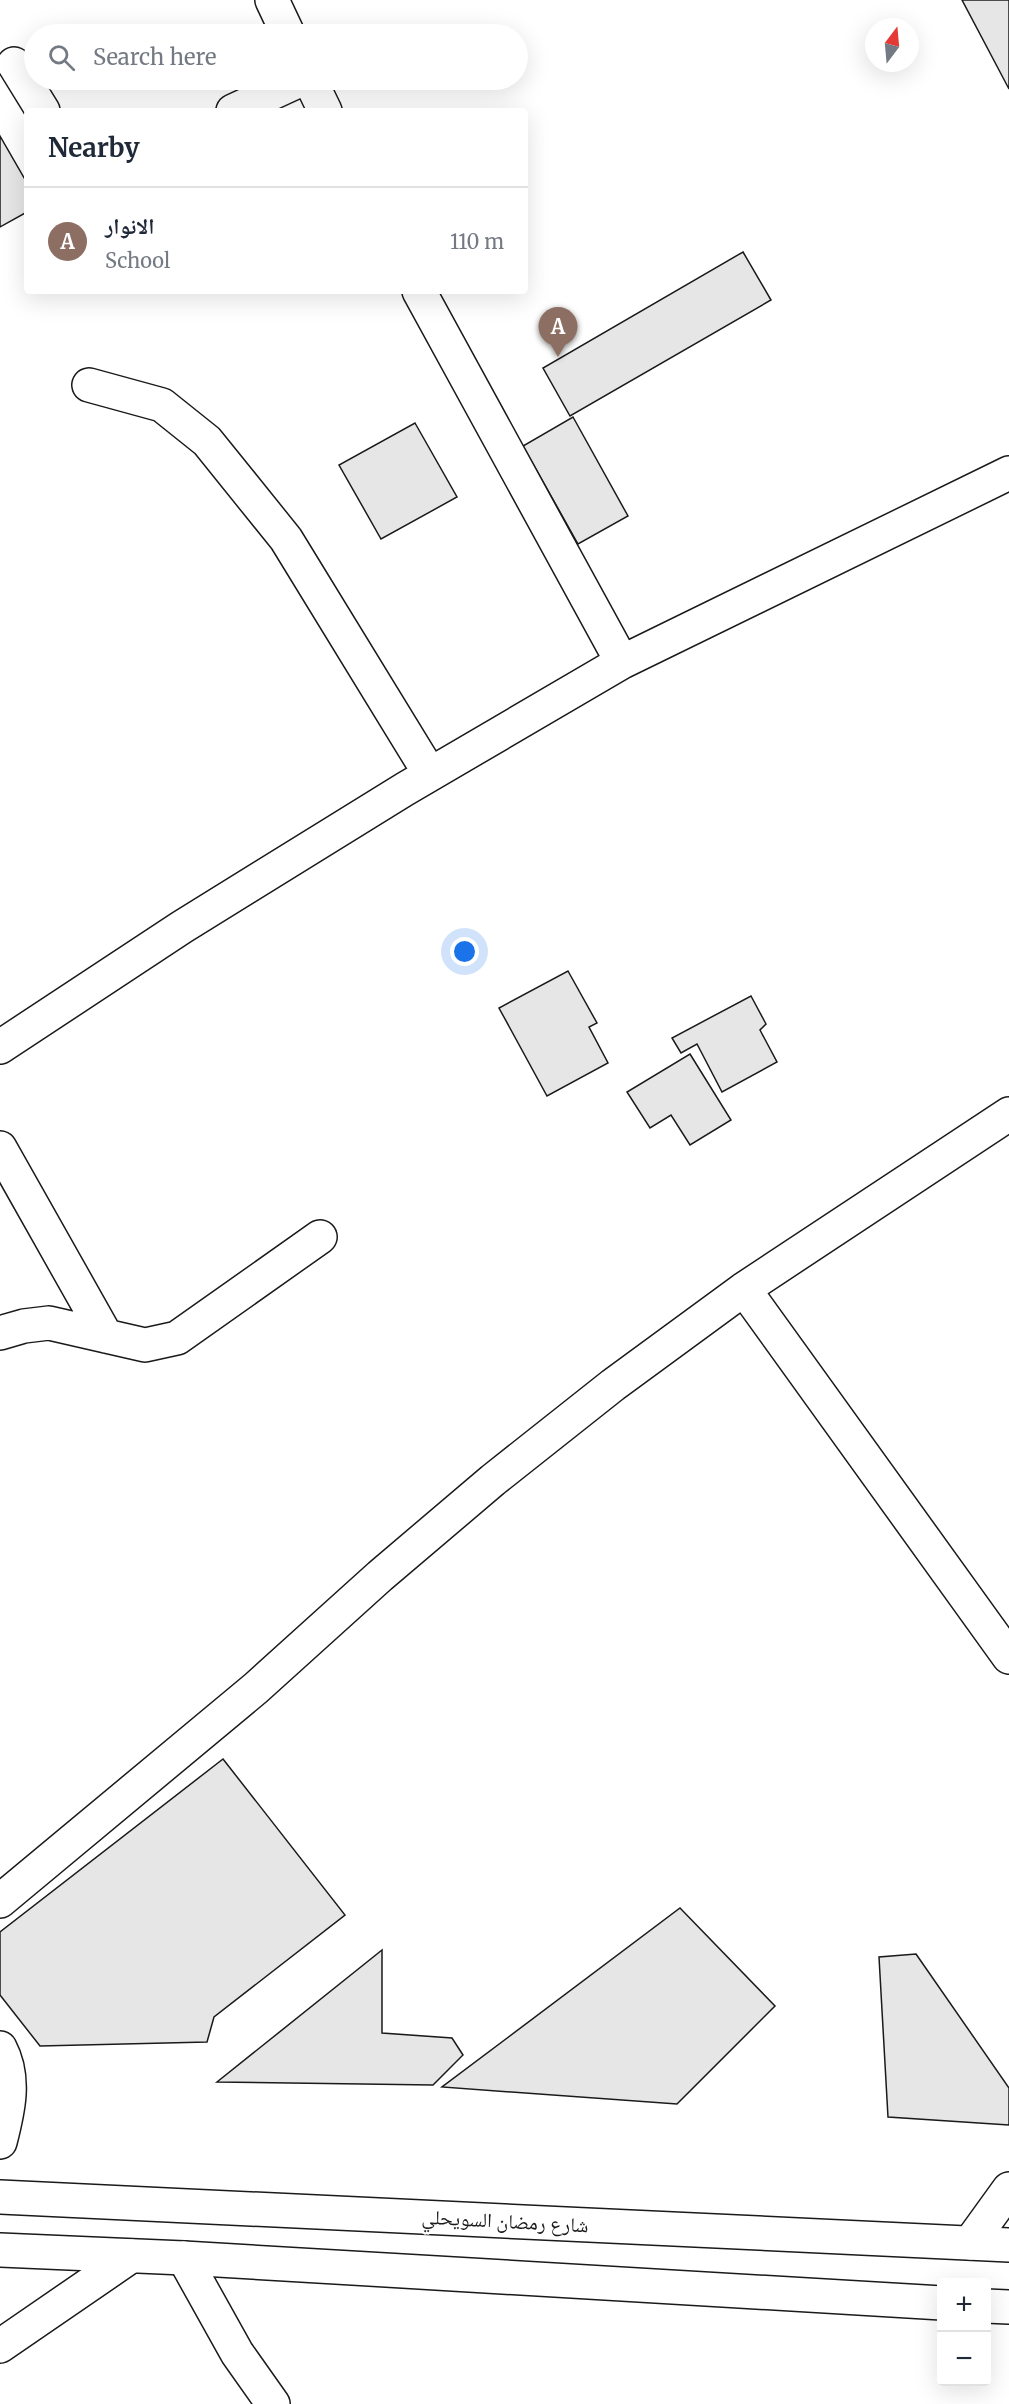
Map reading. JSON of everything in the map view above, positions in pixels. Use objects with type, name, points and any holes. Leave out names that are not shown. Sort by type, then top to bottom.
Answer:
[{"type":"street","points":[[272,0],[283,24]]},
{"type":"street","points":[[14,64],[24,80]]},
{"type":"street","points":[[30,90],[41,108]]},
{"type":"street","points":[[239,108],[278,90]]},
{"type":"street","points":[[315,90],[324,108]]},
{"type":"street","points":[[421,294],[622,662]]},
{"type":"street","points":[[89,385],[162,405],[207,441],[286,539],[430,774]]},
{"type":"street","points":[[0,1047],[182,927],[430,774],[622,662],[1009,473]]},
{"type":"street","points":[[0,1901],[256,1688],[380,1576],[493,1480],[613,1385],[744,1288],[1009,1114]]},
{"type":"street","points":[[0,1148],[106,1336]]},
{"type":"street","points":[[0,1333],[24,1326],[50,1323],[145,1345],[177,1338],[320,1237]]},
{"type":"street","points":[[744,1288],[1009,1657]]},
{"type":"street","points":[[0,2048],[10,2083],[9,2107],[0,2142]]},
{"type":"street","points":[[970,2243],[1009,2189]]},
{"type":"street","name":"شارع رمضان السويحلي","points":[[0,2197],[1009,2245]]},
{"type":"street","points":[[0,2250],[184,2258],[937,2303]]},
{"type":"street","points":[[0,2346],[131,2256]]},
{"type":"street","points":[[184,2258],[237,2353],[273,2404]]},
{"type":"street","points":[[991,2306],[1009,2307]]},
{"type":"building","points":[[962,0],[1009,0],[1009,89]]},
{"type":"building","points":[[0,136],[24,178],[24,214],[0,227]]},
{"type":"building","points":[[743,252],[771,300],[570,416],[543,368]]},
{"type":"building","points":[[573,417],[628,516],[578,544],[523,446]]},
{"type":"building","points":[[415,423],[457,497],[381,539],[339,465]]},
{"type":"building","points":[[568,971],[597,1023],[589,1027],[608,1063],[547,1096],[499,1008]]},
{"type":"building","points":[[751,996],[766,1024],[760,1030],[777,1062],[722,1092],[697,1044],[681,1053],[672,1038]]},
{"type":"building","points":[[690,1054],[731,1120],[690,1145],[671,1115],[650,1128],[627,1092]]},
{"type":"building","points":[[223,1759],[345,1915],[214,2017],[207,2042],[40,2046],[0,1995],[0,1932]]},
{"type":"building","points":[[680,1908],[775,2006],[677,2104],[442,2087]]},
{"type":"building","points":[[382,1950],[382,2033],[452,2038],[463,2055],[433,2085],[217,2082]]},
{"type":"building","points":[[916,1954],[1009,2088],[1009,2125],[888,2117],[879,1957]]},
{"type":"place","name":"الانوار","points":[[558,357]]}]
